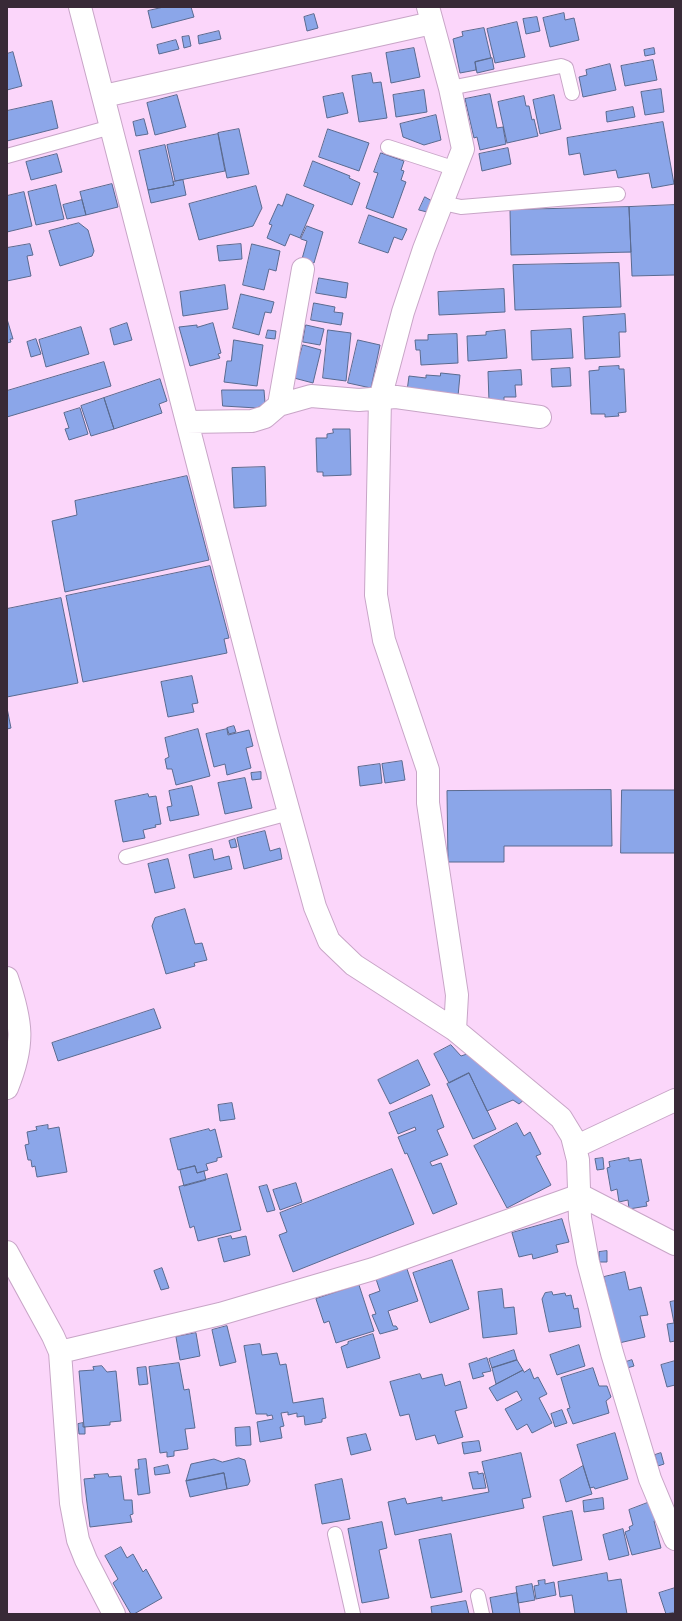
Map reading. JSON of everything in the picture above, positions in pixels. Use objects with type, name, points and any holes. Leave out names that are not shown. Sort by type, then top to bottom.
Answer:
[{"type":"street","points":[[80,7],[289,813],[315,907],[329,941],[354,965],[455,1030],[561,1118],[572,1136],[578,1160],[580,1218],[588,1262],[612,1353],[650,1479],[675,1540]]},
{"type":"street","points":[[104,96],[430,15],[450,88],[463,149],[444,203],[424,249],[403,312],[380,399],[376,595],[384,640],[428,770],[428,803],[457,995],[455,1030]]},
{"type":"street","points":[[279,405],[303,269]]},
{"type":"street","points":[[187,422],[252,421],[265,417],[279,405],[311,396],[359,400],[396,397],[540,417]]},
{"type":"street","points":[[7,978],[17,1008],[20,1030],[16,1067],[7,1088]]},
{"type":"street","points":[[575,1147],[675,1100]]},
{"type":"street","points":[[60,1352],[220,1314],[373,1269],[580,1195],[675,1244]]},
{"type":"street","points":[[7,1252],[53,1336],[60,1352],[71,1503],[78,1540],[86,1560],[114,1614]]},
{"type":"lane","points":[[450,88],[560,66],[566,68],[572,93]]},
{"type":"lane","points":[[7,156],[112,127]]},
{"type":"lane","points":[[388,147],[456,169]]},
{"type":"lane","points":[[444,203],[461,207],[618,194]]},
{"type":"lane","points":[[126,857],[289,813]]},
{"type":"lane","points":[[335,1534],[353,1614]]},
{"type":"lane","points":[[478,1596],[482,1614]]},
{"type":"building","points":[[164,7],[191,7],[194,17],[152,28],[148,11]]},
{"type":"building","points":[[564,13],[565,20],[574,18],[579,40],[550,47],[543,18]]},
{"type":"building","points":[[314,14],[318,28],[307,31],[304,17]]},
{"type":"building","points":[[537,17],[540,31],[526,34],[523,19]]},
{"type":"building","points":[[517,22],[525,57],[495,63],[487,29]]},
{"type":"building","points":[[484,28],[491,58],[475,62],[476,70],[460,73],[453,39],[463,36],[462,32]]},
{"type":"building","points":[[219,31],[221,39],[199,44],[198,36]]},
{"type":"building","points":[[189,36],[191,46],[184,48],[182,37]]},
{"type":"building","points":[[176,40],[179,49],[159,54],[157,45]]},
{"type":"building","points":[[414,48],[420,77],[391,83],[386,53]]},
{"type":"building","points":[[654,48],[655,54],[645,56],[644,50]]},
{"type":"building","points":[[13,52],[22,86],[7,90],[7,54]]},
{"type":"building","points":[[492,58],[494,69],[477,73],[475,62]]},
{"type":"building","points":[[653,60],[657,80],[625,86],[621,66]]},
{"type":"building","points":[[610,64],[616,90],[583,97],[579,77],[587,75],[586,70]]},
{"type":"building","points":[[371,73],[373,83],[381,82],[387,118],[359,122],[352,76]]},
{"type":"building","points":[[661,89],[664,112],[645,115],[641,92]]},
{"type":"building","points":[[424,90],[427,112],[396,117],[393,95]]},
{"type":"building","points":[[343,93],[348,113],[327,118],[323,97]]},
{"type":"building","points":[[490,94],[497,128],[503,127],[506,144],[480,150],[477,137],[474,138],[465,99]]},
{"type":"building","points":[[177,95],[186,127],[155,135],[147,103]]},
{"type":"building","points":[[554,95],[561,129],[540,134],[533,100]]},
{"type":"building","points":[[524,96],[526,106],[529,106],[532,120],[534,119],[538,136],[507,143],[498,102]]},
{"type":"building","points":[[52,101],[58,128],[7,141],[7,111]]},
{"type":"building","points":[[633,107],[635,117],[607,122],[606,112]]},
{"type":"building","points":[[436,115],[441,140],[424,145],[403,137],[400,124]]},
{"type":"building","points":[[144,119],[148,134],[136,136],[133,122]]},
{"type":"building","points":[[663,122],[674,184],[652,188],[649,173],[618,178],[616,170],[584,175],[580,153],[569,155],[567,138]]},
{"type":"building","points":[[239,129],[249,174],[227,178],[218,133]]},
{"type":"building","points":[[328,129],[369,143],[359,171],[319,157]]},
{"type":"building","points":[[218,134],[225,171],[175,181],[167,145]]},
{"type":"building","points":[[165,145],[174,185],[148,190],[139,151]]},
{"type":"building","points":[[508,148],[511,164],[482,171],[479,154]]},
{"type":"building","points":[[381,153],[404,161],[401,170],[404,171],[401,180],[406,182],[393,218],[366,208],[378,173],[374,172]]},
{"type":"building","points":[[57,154],[62,172],[31,180],[26,162]]},
{"type":"building","points":[[313,161],[350,176],[349,178],[360,183],[352,205],[304,186]]},
{"type":"building","points":[[183,180],[186,195],[151,203],[148,190],[174,185],[173,182]]},
{"type":"building","points":[[112,184],[118,207],[86,215],[80,192]]},
{"type":"building","points":[[56,185],[64,219],[36,225],[28,192]]},
{"type":"building","points":[[256,186],[262,208],[253,226],[199,240],[189,204]]},
{"type":"building","points":[[24,192],[32,226],[7,232],[7,196]]},
{"type":"building","points":[[287,194],[314,205],[300,238],[290,234],[285,246],[267,238],[272,225],[269,224],[278,204],[282,206]]},
{"type":"building","points":[[425,197],[432,201],[427,212],[419,210]]},
{"type":"building","points":[[82,200],[86,215],[67,219],[63,205]]},
{"type":"building","points":[[675,205],[675,275],[632,276],[629,207]]},
{"type":"building","points":[[629,207],[631,252],[511,255],[510,210]]},
{"type":"building","points":[[369,215],[407,229],[402,240],[394,237],[388,253],[359,243]]},
{"type":"building","points":[[79,223],[88,230],[94,251],[92,256],[60,266],[49,231]]},
{"type":"building","points":[[307,226],[323,232],[314,263],[302,259],[307,241],[301,239]]},
{"type":"building","points":[[30,244],[33,255],[27,256],[31,276],[7,281],[7,248]]},
{"type":"building","points":[[241,244],[242,259],[219,261],[217,246]]},
{"type":"building","points":[[252,244],[280,251],[276,271],[269,269],[264,290],[243,285]]},
{"type":"building","points":[[619,263],[621,307],[515,310],[513,265]]},
{"type":"building","points":[[319,278],[348,283],[346,298],[316,293]]},
{"type":"building","points":[[225,285],[228,309],[183,316],[180,292]]},
{"type":"building","points":[[504,289],[505,312],[439,315],[438,292]]},
{"type":"building","points":[[241,294],[274,302],[271,313],[265,312],[259,335],[233,328]]},
{"type":"building","points":[[314,303],[335,307],[334,312],[343,313],[341,325],[311,320]]},
{"type":"building","points":[[625,314],[626,332],[619,332],[620,357],[585,359],[583,317]]},
{"type":"building","points":[[7,319],[13,339],[10,339],[11,342],[7,343]]},
{"type":"building","points":[[127,323],[132,340],[114,345],[110,329]]},
{"type":"building","points":[[213,323],[221,353],[218,354],[220,358],[190,366],[179,327],[197,325],[197,327]]},
{"type":"building","points":[[306,325],[324,329],[320,345],[303,342]]},
{"type":"building","points":[[81,327],[89,354],[46,367],[39,340]]},
{"type":"building","points":[[571,329],[573,358],[532,360],[531,331]]},
{"type":"building","points":[[268,330],[276,331],[275,339],[266,338]]},
{"type":"building","points":[[328,330],[351,333],[346,381],[323,378]]},
{"type":"building","points":[[505,330],[507,358],[468,361],[467,336],[486,335],[486,332]]},
{"type":"building","points":[[457,334],[458,363],[421,365],[420,350],[416,350],[415,340],[428,340],[428,335]]},
{"type":"building","points":[[36,339],[41,354],[31,357],[27,342]]},
{"type":"building","points":[[234,340],[263,345],[257,386],[224,382],[227,361],[231,361]]},
{"type":"building","points":[[358,340],[380,345],[371,388],[348,383]]},
{"type":"building","points":[[303,345],[321,350],[313,383],[294,378]]},
{"type":"building","points":[[104,362],[111,386],[7,417],[7,391]]},
{"type":"building","points":[[619,366],[619,369],[624,369],[626,412],[618,413],[619,416],[605,417],[605,414],[591,414],[589,371],[599,370],[599,367]]},
{"type":"building","points":[[570,368],[571,386],[552,387],[551,369]]},
{"type":"building","points":[[521,370],[522,385],[515,385],[516,397],[504,397],[504,401],[489,402],[488,372]]},
{"type":"building","points":[[441,373],[460,375],[458,396],[407,391],[409,376],[426,378],[426,375],[440,376]]},
{"type":"building","points":[[160,379],[167,401],[159,404],[162,413],[114,429],[104,398]]},
{"type":"building","points":[[222,390],[264,390],[265,403],[257,408],[223,406]]},
{"type":"building","points":[[104,398],[114,429],[91,436],[81,406]]},
{"type":"building","points":[[80,408],[88,434],[69,440],[65,429],[69,428],[64,413]]},
{"type":"building","points":[[333,429],[350,429],[351,475],[323,476],[323,472],[317,472],[316,438],[327,438],[327,434],[333,433]]},
{"type":"building","points":[[265,467],[266,506],[234,508],[232,468]]},
{"type":"building","points":[[187,476],[209,560],[65,592],[52,521],[77,515],[75,501]]},
{"type":"building","points":[[210,566],[229,638],[224,639],[227,653],[83,682],[66,596]]},
{"type":"building","points":[[61,598],[78,683],[7,697],[7,609]]},
{"type":"building","points":[[192,676],[198,703],[192,704],[194,712],[168,717],[161,682]]},
{"type":"building","points":[[7,708],[11,728],[7,729]]},
{"type":"building","points":[[234,726],[236,732],[229,734],[227,728]]},
{"type":"building","points":[[198,729],[210,776],[176,785],[172,769],[167,769],[165,759],[169,757],[165,738]]},
{"type":"building","points":[[227,729],[228,735],[249,730],[253,746],[246,748],[251,768],[227,775],[225,764],[214,767],[206,734]]},
{"type":"building","points":[[402,761],[405,780],[385,783],[382,764]]},
{"type":"building","points":[[380,764],[382,783],[360,786],[358,767]]},
{"type":"building","points":[[261,772],[261,779],[252,780],[251,773]]},
{"type":"building","points":[[245,778],[252,808],[225,814],[218,783]]},
{"type":"building","points":[[192,786],[199,815],[170,821],[167,807],[172,806],[169,791]]},
{"type":"building","points":[[611,790],[612,846],[504,846],[504,862],[448,862],[447,791]]},
{"type":"building","points":[[622,790],[675,790],[675,853],[621,853]]},
{"type":"building","points":[[148,794],[149,797],[156,796],[161,824],[155,825],[156,827],[143,830],[145,838],[123,842],[115,801]]},
{"type":"building","points":[[265,831],[270,851],[280,848],[282,859],[244,869],[237,838]]},
{"type":"building","points":[[235,839],[237,847],[231,848],[229,841]]},
{"type":"building","points":[[212,849],[214,860],[229,856],[232,869],[194,878],[189,855]]},
{"type":"building","points":[[168,859],[175,888],[155,893],[148,864]]},
{"type":"building","points":[[185,909],[195,944],[202,943],[207,960],[194,963],[195,966],[166,974],[152,926],[155,918]]},
{"type":"building","points":[[154,1009],[161,1028],[58,1061],[52,1043]]},
{"type":"building","points":[[451,1045],[461,1056],[467,1054],[525,1099],[519,1104],[513,1100],[487,1111],[469,1073],[449,1083],[434,1054]]},
{"type":"building","points":[[418,1060],[430,1085],[390,1104],[378,1080]]},
{"type":"building","points":[[469,1073],[496,1129],[473,1139],[447,1084]]},
{"type":"building","points":[[432,1095],[444,1127],[437,1130],[448,1155],[430,1162],[432,1166],[441,1163],[457,1204],[433,1214],[407,1153],[405,1154],[398,1137],[416,1130],[415,1127],[398,1134],[389,1113]]},
{"type":"building","points":[[232,1103],[235,1119],[220,1121],[218,1105]]},
{"type":"building","points":[[517,1123],[524,1136],[530,1132],[541,1154],[536,1156],[551,1185],[507,1208],[474,1146]]},
{"type":"building","points":[[48,1125],[48,1129],[59,1127],[67,1172],[37,1177],[35,1166],[32,1167],[31,1160],[28,1160],[25,1145],[29,1144],[27,1132],[37,1130],[36,1127]]},
{"type":"building","points":[[209,1129],[210,1131],[215,1129],[222,1157],[217,1158],[217,1161],[206,1164],[208,1170],[197,1173],[195,1166],[178,1170],[170,1139]]},
{"type":"building","points":[[603,1158],[604,1169],[597,1170],[595,1159]]},
{"type":"building","points":[[629,1158],[629,1161],[641,1159],[649,1201],[646,1202],[647,1206],[629,1209],[628,1200],[619,1202],[617,1189],[611,1191],[607,1168],[610,1167],[609,1162]]},
{"type":"building","points":[[195,1166],[197,1173],[204,1171],[206,1180],[184,1186],[180,1170]]},
{"type":"building","points":[[392,1169],[414,1224],[293,1272],[279,1235],[287,1232],[280,1213]]},
{"type":"building","points":[[227,1174],[241,1230],[198,1241],[194,1226],[190,1228],[179,1187]]},
{"type":"building","points":[[296,1183],[302,1202],[280,1210],[273,1190]]},
{"type":"building","points":[[267,1185],[275,1210],[267,1212],[259,1187]]},
{"type":"building","points":[[562,1219],[569,1242],[556,1245],[558,1252],[533,1259],[532,1254],[519,1257],[512,1233]]},
{"type":"building","points":[[231,1236],[232,1239],[246,1236],[250,1255],[224,1262],[218,1239]]},
{"type":"building","points":[[607,1251],[607,1262],[599,1262],[599,1252]]},
{"type":"building","points":[[452,1260],[469,1309],[430,1323],[413,1273]]},
{"type":"building","points":[[162,1268],[169,1288],[161,1290],[154,1271]]},
{"type":"building","points":[[407,1269],[418,1301],[388,1311],[393,1326],[396,1326],[398,1329],[380,1334],[372,1315],[376,1314],[369,1295],[380,1291],[376,1279]]},
{"type":"building","points":[[625,1272],[629,1290],[641,1287],[648,1315],[640,1316],[645,1337],[619,1343],[604,1277]]},
{"type":"building","points":[[359,1285],[374,1331],[336,1343],[329,1321],[324,1323],[316,1299]]},
{"type":"building","points":[[502,1289],[504,1308],[514,1307],[517,1334],[483,1338],[478,1292]]},
{"type":"building","points":[[552,1292],[553,1295],[565,1293],[566,1296],[571,1295],[574,1309],[578,1308],[581,1327],[549,1332],[542,1299],[545,1293]]},
{"type":"building","points":[[675,1301],[675,1341],[670,1342],[667,1324],[674,1323],[670,1302]]},
{"type":"building","points":[[227,1326],[236,1362],[220,1366],[212,1330]]},
{"type":"building","points":[[196,1333],[200,1356],[180,1360],[176,1337]]},
{"type":"building","points":[[373,1334],[380,1358],[347,1368],[341,1347],[348,1344],[348,1342]]},
{"type":"building","points":[[260,1344],[262,1355],[277,1353],[280,1365],[286,1364],[293,1403],[323,1398],[326,1418],[322,1419],[322,1422],[305,1425],[304,1416],[297,1417],[297,1413],[288,1415],[288,1412],[281,1413],[284,1426],[280,1427],[282,1438],[260,1442],[257,1422],[273,1419],[272,1415],[267,1416],[267,1414],[256,1414],[244,1346]]},
{"type":"building","points":[[579,1345],[585,1366],[557,1375],[550,1355]]},
{"type":"building","points":[[514,1350],[517,1360],[492,1368],[489,1359]]},
{"type":"building","points":[[487,1358],[491,1371],[482,1373],[484,1376],[473,1379],[469,1364]]},
{"type":"building","points":[[517,1360],[523,1370],[496,1384],[492,1368]]},
{"type":"building","points":[[632,1360],[634,1366],[627,1368],[626,1362]]},
{"type":"building","points":[[675,1361],[675,1385],[667,1387],[661,1365]]},
{"type":"building","points":[[179,1363],[184,1390],[189,1389],[195,1428],[185,1429],[188,1449],[174,1451],[174,1456],[167,1457],[167,1452],[160,1453],[149,1367]]},
{"type":"building","points":[[102,1366],[107,1372],[116,1371],[121,1421],[110,1422],[110,1425],[84,1427],[79,1371],[94,1370],[93,1367]]},
{"type":"building","points":[[146,1367],[148,1384],[139,1385],[137,1368]]},
{"type":"building","points":[[593,1368],[599,1386],[607,1386],[611,1397],[606,1401],[609,1413],[573,1424],[567,1409],[570,1408],[561,1378]]},
{"type":"building","points":[[530,1369],[534,1379],[538,1377],[547,1394],[539,1398],[552,1423],[532,1433],[527,1424],[517,1430],[505,1409],[522,1400],[517,1391],[497,1401],[489,1388],[523,1370],[524,1372]]},
{"type":"building","points":[[420,1374],[422,1379],[442,1374],[445,1386],[460,1381],[467,1408],[455,1411],[463,1437],[438,1444],[435,1435],[416,1440],[409,1414],[400,1416],[390,1382]]},
{"type":"building","points":[[562,1410],[567,1423],[555,1427],[551,1414]]},
{"type":"building","points":[[83,1423],[83,1427],[85,1427],[85,1434],[79,1434],[78,1424]]},
{"type":"building","points":[[250,1427],[251,1445],[236,1446],[235,1428]]},
{"type":"building","points":[[615,1433],[628,1479],[595,1489],[594,1487],[590,1488],[577,1445]]},
{"type":"building","points":[[366,1434],[371,1450],[351,1455],[347,1438]]},
{"type":"building","points":[[479,1441],[481,1451],[464,1454],[462,1443]]},
{"type":"building","points":[[521,1453],[531,1497],[522,1499],[524,1508],[395,1535],[388,1502],[405,1498],[407,1504],[442,1497],[442,1501],[489,1492],[482,1462]]},
{"type":"building","points":[[661,1453],[664,1464],[658,1466],[655,1455]]},
{"type":"building","points":[[239,1458],[245,1460],[250,1481],[248,1485],[227,1489],[224,1473],[186,1481],[191,1464],[214,1459],[222,1462]]},
{"type":"building","points":[[146,1459],[150,1493],[138,1495],[135,1469],[139,1469],[138,1460]]},
{"type":"building","points":[[168,1465],[170,1473],[155,1475],[154,1468]]},
{"type":"building","points":[[583,1466],[592,1494],[566,1502],[560,1480]]},
{"type":"building","points":[[478,1472],[478,1474],[483,1473],[486,1488],[473,1489],[469,1473]]},
{"type":"building","points":[[224,1473],[227,1489],[190,1497],[186,1481]]},
{"type":"building","points":[[108,1474],[109,1477],[121,1476],[124,1500],[132,1500],[133,1514],[130,1515],[132,1522],[90,1527],[84,1479],[95,1478],[94,1475]]},
{"type":"building","points":[[342,1479],[350,1519],[322,1524],[315,1485]]},
{"type":"building","points":[[603,1498],[604,1509],[584,1512],[583,1501]]},
{"type":"building","points":[[650,1502],[657,1520],[654,1521],[661,1548],[632,1555],[625,1532],[630,1530],[629,1527],[633,1525],[629,1510]]},
{"type":"building","points":[[572,1511],[582,1560],[553,1566],[543,1517]]},
{"type":"building","points":[[382,1522],[387,1548],[379,1550],[389,1598],[362,1603],[348,1529]]},
{"type":"building","points":[[623,1529],[629,1555],[609,1560],[603,1535]]},
{"type":"building","points":[[451,1534],[462,1592],[431,1598],[419,1540]]},
{"type":"building","points":[[121,1547],[127,1558],[133,1554],[143,1572],[146,1569],[162,1598],[134,1614],[131,1614],[113,1583],[118,1579],[105,1556]]},
{"type":"building","points":[[607,1573],[608,1581],[621,1579],[627,1614],[575,1614],[572,1595],[560,1597],[558,1582]]},
{"type":"building","points":[[545,1580],[545,1584],[554,1582],[556,1595],[536,1599],[534,1586],[539,1585],[538,1581]]},
{"type":"building","points":[[532,1584],[535,1600],[518,1603],[516,1587]]},
{"type":"building","points":[[675,1588],[675,1612],[666,1614],[659,1593]]},
{"type":"building","points":[[517,1593],[520,1614],[493,1614],[490,1598]]},
{"type":"building","points":[[466,1601],[469,1614],[432,1614],[431,1607]]}]
